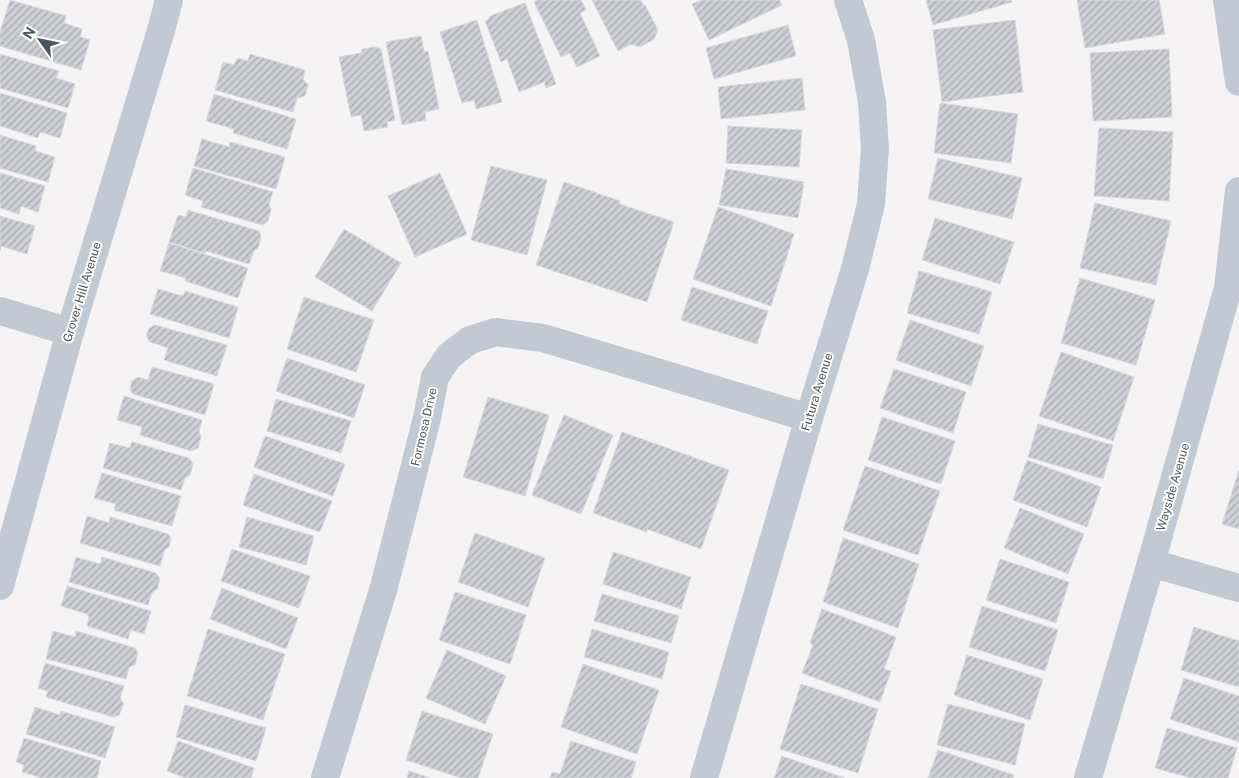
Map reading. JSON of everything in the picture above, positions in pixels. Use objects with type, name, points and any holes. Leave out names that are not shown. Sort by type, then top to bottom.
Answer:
[{"type":"street","name":"Grover Hill Avenue","points":[[0,586],[70,332],[169,0]]},
{"type":"street","name":"Futura Avenue","points":[[704,778],[809,418],[855,270],[871,204],[875,149],[872,102],[861,40],[848,0]]},
{"type":"street","points":[[1227,0],[1239,82]]},
{"type":"street","name":"Wayside Avenue","points":[[1088,778],[1151,563],[1228,288],[1239,191]]},
{"type":"street","points":[[0,311],[70,332]]},
{"type":"street","name":"Formosa Drive","points":[[326,778],[384,587],[427,418],[435,377],[449,356],[470,340],[496,332],[543,338],[809,418]]},
{"type":"street","points":[[1151,563],[1239,588]]},
{"type":"building","points":[[10,0],[66,16],[64,23],[82,29],[80,37],[90,40],[81,70],[0,46],[0,32]]},
{"type":"building","points":[[537,0],[581,0],[586,10],[580,13],[600,56],[577,67],[570,53],[561,57],[534,2]]},
{"type":"building","points":[[592,0],[641,0],[658,30],[654,39],[640,47],[631,44],[618,51]]},
{"type":"building","points":[[701,0],[779,0],[782,5],[709,40],[692,4]]},
{"type":"building","points":[[926,0],[1011,0],[1012,2],[933,25]]},
{"type":"building","points":[[1077,0],[1159,0],[1165,34],[1085,48]]},
{"type":"building","points":[[525,3],[556,84],[546,88],[544,82],[519,92],[507,59],[501,62],[485,21],[490,16]]},
{"type":"building","points":[[477,20],[502,102],[476,109],[474,100],[462,103],[440,32]]},
{"type":"building","points":[[1015,20],[1023,92],[942,102],[933,30]]},
{"type":"building","points":[[788,25],[796,56],[714,79],[706,48]]},
{"type":"building","points":[[421,36],[424,52],[428,51],[439,109],[425,112],[426,120],[402,125],[386,42]]},
{"type":"building","points":[[374,47],[381,49],[395,120],[387,122],[388,127],[364,131],[361,115],[351,117],[339,57],[361,53],[362,49]]},
{"type":"building","points":[[1169,49],[1172,117],[1093,121],[1090,53]]},
{"type":"building","points":[[0,54],[59,71],[56,78],[75,84],[68,108],[0,88]]},
{"type":"building","points":[[250,54],[305,70],[303,79],[308,85],[305,96],[297,98],[293,112],[215,90],[223,62],[234,65],[237,58],[248,61]]},
{"type":"building","points":[[802,78],[805,110],[721,119],[718,87]]},
{"type":"building","points":[[0,93],[67,113],[60,138],[40,132],[38,138],[0,126]]},
{"type":"building","points":[[214,94],[296,119],[287,149],[233,133],[234,129],[206,121]]},
{"type":"building","points":[[940,103],[1018,114],[1011,163],[934,153]]},
{"type":"building","points":[[728,126],[802,130],[799,167],[726,163]]},
{"type":"building","points":[[1099,128],[1173,132],[1169,201],[1094,196]]},
{"type":"building","points":[[0,135],[36,146],[35,151],[55,157],[48,182],[0,168]]},
{"type":"building","points":[[202,139],[229,147],[230,142],[285,157],[276,189],[194,166]]},
{"type":"building","points":[[938,158],[1022,178],[1012,219],[928,199]]},
{"type":"building","points":[[491,166],[547,180],[527,255],[471,240]]},
{"type":"building","points":[[193,168],[273,192],[269,204],[271,210],[268,221],[262,225],[201,207],[203,201],[185,195]]},
{"type":"building","points":[[726,169],[804,182],[798,218],[719,205]]},
{"type":"building","points":[[0,173],[45,186],[38,212],[21,206],[19,214],[0,208]]},
{"type":"building","points":[[440,173],[467,234],[415,257],[388,196]]},
{"type":"building","points":[[564,182],[620,201],[619,204],[674,222],[647,302],[536,265]]},
{"type":"building","points":[[1095,203],[1171,221],[1156,285],[1080,268]]},
{"type":"building","points":[[718,207],[794,234],[771,306],[693,279]]},
{"type":"building","points":[[188,210],[259,231],[261,237],[258,248],[254,251],[249,264],[169,242],[178,215],[186,217]]},
{"type":"building","points":[[0,216],[35,226],[27,254],[1,246],[0,251]]},
{"type":"building","points":[[935,218],[1014,242],[1000,284],[922,260]]},
{"type":"building","points":[[344,229],[401,263],[372,311],[315,277]]},
{"type":"building","points":[[169,243],[248,268],[238,298],[185,281],[186,278],[160,271]]},
{"type":"building","points":[[919,271],[992,292],[979,334],[907,313]]},
{"type":"building","points":[[1080,278],[1155,300],[1136,365],[1061,343]]},
{"type":"building","points":[[692,287],[768,311],[757,344],[681,320]]},
{"type":"building","points":[[158,289],[183,296],[185,291],[238,307],[229,338],[150,314]]},
{"type":"building","points":[[304,297],[374,320],[356,372],[287,349]]},
{"type":"building","points":[[910,320],[984,346],[971,386],[896,360]]},
{"type":"building","points":[[155,325],[227,345],[217,376],[164,360],[168,348],[150,342],[146,336],[149,328]]},
{"type":"building","points":[[1061,352],[1134,377],[1113,441],[1039,416]]},
{"type":"building","points":[[287,358],[365,385],[354,418],[276,391]]},
{"type":"building","points":[[152,367],[214,384],[205,415],[133,394],[130,389],[132,381],[138,377],[148,380]]},
{"type":"building","points":[[894,369],[966,392],[953,433],[880,408]]},
{"type":"building","points":[[124,396],[202,420],[198,448],[191,451],[140,435],[142,427],[117,420]]},
{"type":"building","points":[[488,397],[549,415],[525,496],[463,477]]},
{"type":"building","points":[[276,399],[351,421],[341,453],[267,431]]},
{"type":"building","points":[[564,415],[613,435],[581,514],[532,495]]},
{"type":"building","points":[[882,417],[955,441],[941,484],[868,460]]},
{"type":"building","points":[[1038,424],[1113,445],[1103,479],[1028,457]]},
{"type":"building","points":[[622,432],[729,470],[701,549],[647,529],[647,532],[593,513]]},
{"type":"building","points":[[265,436],[345,464],[333,496],[254,467]]},
{"type":"building","points":[[132,442],[189,458],[193,464],[190,475],[185,478],[181,490],[103,468],[110,443],[130,448]]},
{"type":"building","points":[[1027,460],[1101,487],[1087,527],[1013,500]]},
{"type":"building","points":[[865,466],[940,491],[918,555],[843,530]]},
{"type":"building","points":[[1239,470],[1239,529],[1222,524]]},
{"type":"building","points":[[102,473],[181,496],[172,526],[114,510],[116,504],[94,498]]},
{"type":"building","points":[[254,474],[332,501],[320,532],[243,505]]},
{"type":"building","points":[[1020,508],[1084,534],[1068,574],[1004,548]]},
{"type":"building","points":[[87,516],[109,523],[110,517],[168,534],[171,538],[169,547],[165,549],[160,566],[80,543]]},
{"type":"building","points":[[247,517],[314,536],[306,565],[239,547]]},
{"type":"building","points":[[475,533],[545,558],[528,607],[458,582]]},
{"type":"building","points":[[843,538],[919,564],[898,628],[823,602]]},
{"type":"building","points":[[232,549],[310,576],[299,608],[221,581]]},
{"type":"building","points":[[613,552],[691,577],[681,609],[603,584]]},
{"type":"building","points":[[76,557],[100,564],[102,557],[156,573],[160,579],[157,589],[152,593],[148,605],[69,582]]},
{"type":"building","points":[[1000,559],[1069,582],[1056,623],[986,600]]},
{"type":"building","points":[[67,586],[151,611],[144,634],[131,630],[128,639],[87,626],[89,618],[87,614],[61,606]]},
{"type":"building","points":[[222,588],[298,618],[286,649],[210,619]]},
{"type":"building","points":[[455,592],[526,615],[510,664],[439,640]]},
{"type":"building","points":[[602,594],[679,616],[671,643],[594,621]]},
{"type":"building","points":[[982,606],[1058,630],[1045,671],[969,647]]},
{"type":"building","points":[[822,609],[896,637],[884,669],[891,671],[880,702],[802,673],[813,645],[810,643]]},
{"type":"building","points":[[1194,627],[1239,641],[1239,687],[1181,670]]},
{"type":"building","points":[[208,629],[285,654],[263,720],[187,696]]},
{"type":"building","points":[[592,629],[669,652],[662,679],[584,657]]},
{"type":"building","points":[[53,631],[75,637],[76,631],[135,648],[138,653],[135,665],[129,667],[126,679],[46,659]]},
{"type":"building","points":[[447,650],[506,676],[485,724],[426,698]]},
{"type":"building","points":[[967,655],[1043,679],[1030,720],[954,695]]},
{"type":"building","points":[[45,663],[124,686],[120,699],[124,704],[119,715],[113,717],[46,697],[48,691],[38,688]]},
{"type":"building","points":[[583,664],[659,690],[637,754],[561,727]]},
{"type":"building","points":[[1184,678],[1239,696],[1239,742],[1170,719]]},
{"type":"building","points":[[801,684],[878,709],[858,773],[780,749]]},
{"type":"building","points":[[948,704],[1025,724],[1015,765],[937,745]]},
{"type":"building","points":[[185,705],[266,728],[256,761],[176,737]]},
{"type":"building","points":[[35,707],[60,715],[61,711],[115,727],[105,758],[26,734]]},
{"type":"building","points":[[422,711],[493,734],[478,778],[461,778],[406,760]]},
{"type":"building","points":[[1167,728],[1237,748],[1228,778],[1191,778],[1155,768]]},
{"type":"building","points":[[24,738],[101,761],[97,778],[42,778],[22,772],[24,765],[16,762]]},
{"type":"building","points":[[178,741],[254,768],[251,778],[186,778],[167,771]]},
{"type":"building","points":[[571,741],[636,762],[631,778],[550,778],[552,772],[560,774]]},
{"type":"building","points":[[938,750],[1014,775],[1013,778],[928,778]]},
{"type":"building","points":[[782,756],[845,778],[774,778]]},
{"type":"building","points":[[409,771],[430,778],[407,778]]}]
